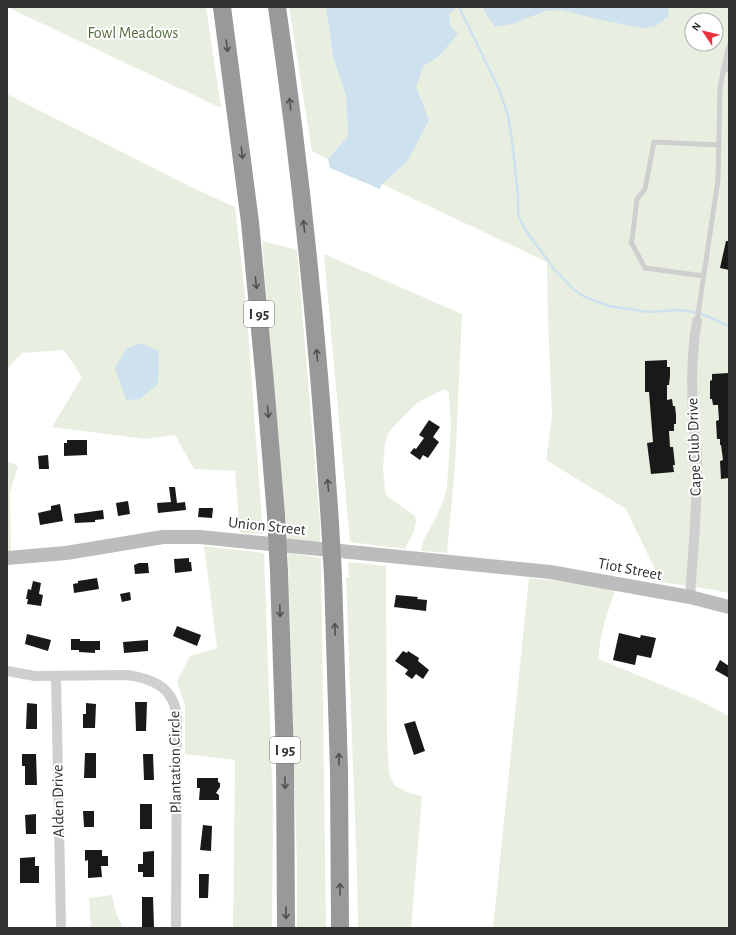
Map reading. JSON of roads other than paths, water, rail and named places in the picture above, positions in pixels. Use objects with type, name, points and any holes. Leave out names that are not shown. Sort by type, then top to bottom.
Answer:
[{"type":"highway","name":"I 95","points":[[222,7],[251,235],[266,384],[276,515],[285,751],[286,928]]},
{"type":"highway","points":[[276,7],[295,142],[322,407],[333,576],[339,763],[340,928]]},
{"type":"main road","name":"Union Street","points":[[7,558],[66,553],[163,537],[193,536],[524,569]]},
{"type":"main road","name":"Tiot Street","points":[[524,569],[558,573],[690,597],[729,607]]},
{"type":"street","name":"Cape Club Drive","points":[[690,597],[695,515],[698,495],[692,376],[693,346],[697,321]]},
{"type":"street","name":"Plantation Circle","points":[[7,671],[35,676],[127,675],[142,677],[164,688],[172,697],[176,708],[177,719],[176,928]]},
{"type":"street","name":"Alden Drive","points":[[56,676],[61,925]]},
{"type":"lane","points":[[697,321],[718,180],[720,90],[729,45]]},
{"type":"lane","points":[[723,71],[729,66]]},
{"type":"lane","points":[[723,71],[729,69]]},
{"type":"lane","points":[[704,276],[646,268],[631,242],[637,199],[645,190],[654,142],[719,145]]},
{"type":"water","points":[[326,7],[457,7],[449,14],[450,25],[458,34],[438,57],[423,66],[416,87],[429,120],[407,162],[382,184],[380,189],[330,168],[328,159],[348,136],[346,96],[333,57]]},
{"type":"water","points":[[484,7],[668,7],[669,16],[656,26],[643,28],[561,10],[545,11],[512,24],[495,27],[484,11]]},
{"type":"water","points":[[141,343],[159,351],[158,384],[140,399],[126,400],[115,368],[126,349]]},
{"type":"waterway","points":[[459,7],[498,87],[508,115],[513,148],[519,217],[526,231],[555,270],[574,290],[585,297],[609,306],[649,312],[678,310],[687,311],[702,314],[729,326]]},
{"type":"park label","name":"Fowl Meadows","points":[[133,33]]}]
